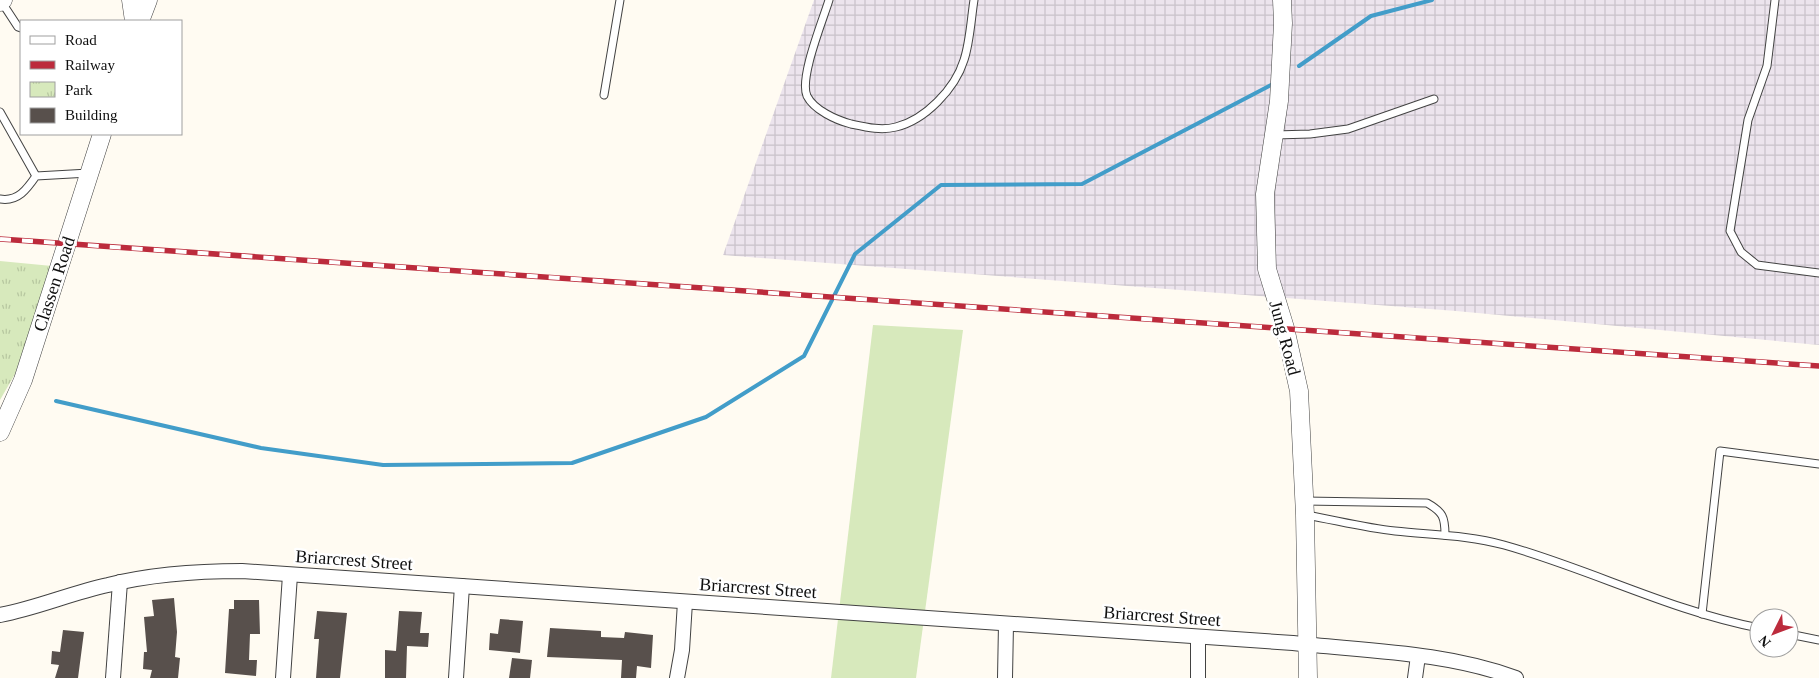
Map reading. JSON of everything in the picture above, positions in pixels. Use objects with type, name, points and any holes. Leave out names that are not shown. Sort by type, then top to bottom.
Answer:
[{"type":"street","points":[[131,0],[134,20]]},
{"type":"street","points":[[140,20],[148,0]]},
{"type":"street","name":"Jung Road","points":[[1282,0],[1282,64],[1265,194],[1267,269],[1287,337],[1299,391],[1305,508],[1308,678]]},
{"type":"street","name":"Classen Road","points":[[0,432],[24,380],[102,135]]},
{"type":"street","name":"Briarcrest Street","points":[[0,615],[25,610],[120,582],[153,575],[198,571],[462,586],[1307,645],[1418,656],[1492,669],[1516,678]]},
{"type":"street","points":[[283,678],[290,575]]},
{"type":"street","points":[[113,678],[120,582]]},
{"type":"street","points":[[456,678],[462,586]]},
{"type":"street","points":[[677,678],[682,650],[685,602]]},
{"type":"street","points":[[1005,678],[1006,624]]},
{"type":"street","points":[[1198,637],[1198,678]]},
{"type":"street","points":[[1415,678],[1418,656]]},
{"type":"lane","points":[[604,96],[620,0]]},
{"type":"lane","points":[[829,0],[806,77],[807,95],[822,111],[841,122],[870,128],[895,128],[919,118],[949,90],[964,61],[974,0]]},
{"type":"lane","points":[[1775,0],[1767,66],[1748,120],[1730,231],[1741,252],[1757,264],[1819,273]]},
{"type":"lane","points":[[1,1],[18,28],[20,28]]},
{"type":"lane","points":[[1274,135],[1310,134],[1348,129],[1434,100]]},
{"type":"lane","points":[[0,112],[36,176]]},
{"type":"lane","points":[[36,176],[89,173]]},
{"type":"lane","points":[[0,200],[7,200],[24,193],[36,176]]},
{"type":"lane","points":[[1702,614],[1720,451],[1819,464]]},
{"type":"lane","points":[[1305,508],[1427,503],[1439,509],[1445,522],[1446,535]]},
{"type":"lane","points":[[1305,508],[1393,531],[1462,536],[1504,545],[1702,614],[1749,626]]},
{"type":"lane","points":[[1799,636],[1819,640]]},
{"type":"shaded area","points":[[814,0],[1819,0],[1819,345],[1456,311],[723,255]]},
{"type":"green space","points":[[0,261],[52,266],[15,374],[0,400]]},
{"type":"green space","points":[[873,325],[963,330],[916,678],[831,678]]},
{"type":"building","points":[[174,598],[177,632],[175,657],[180,658],[178,678],[150,678],[152,670],[143,669],[144,652],[147,652],[144,617],[154,616],[152,600]]},
{"type":"building","points":[[234,600],[259,600],[260,634],[250,634],[249,660],[257,660],[256,676],[225,673],[229,609],[234,609]]},
{"type":"building","points":[[317,611],[347,613],[340,678],[316,678],[319,639],[314,639]]},
{"type":"building","points":[[399,611],[422,612],[420,633],[429,633],[428,647],[407,646],[406,678],[385,678],[385,650],[396,651]]},
{"type":"building","points":[[500,619],[523,621],[520,653],[489,650],[490,633],[498,634]]},
{"type":"building","points":[[550,628],[601,631],[601,637],[624,638],[625,632],[653,635],[651,668],[637,666],[636,678],[621,678],[622,660],[547,657]]},
{"type":"building","points":[[63,630],[84,632],[78,678],[55,678],[59,665],[51,664],[52,651],[60,652]]},
{"type":"building","points":[[512,658],[532,660],[530,678],[509,678]]},
{"type":"waterway","points":[[1299,66],[1371,16],[1432,0]]},
{"type":"waterway","points":[[56,401],[261,448],[383,465],[572,463],[706,417],[804,356],[855,254],[941,185],[1082,184],[1273,84]]},
{"type":"railway","points":[[0,239],[1819,366]]}]
